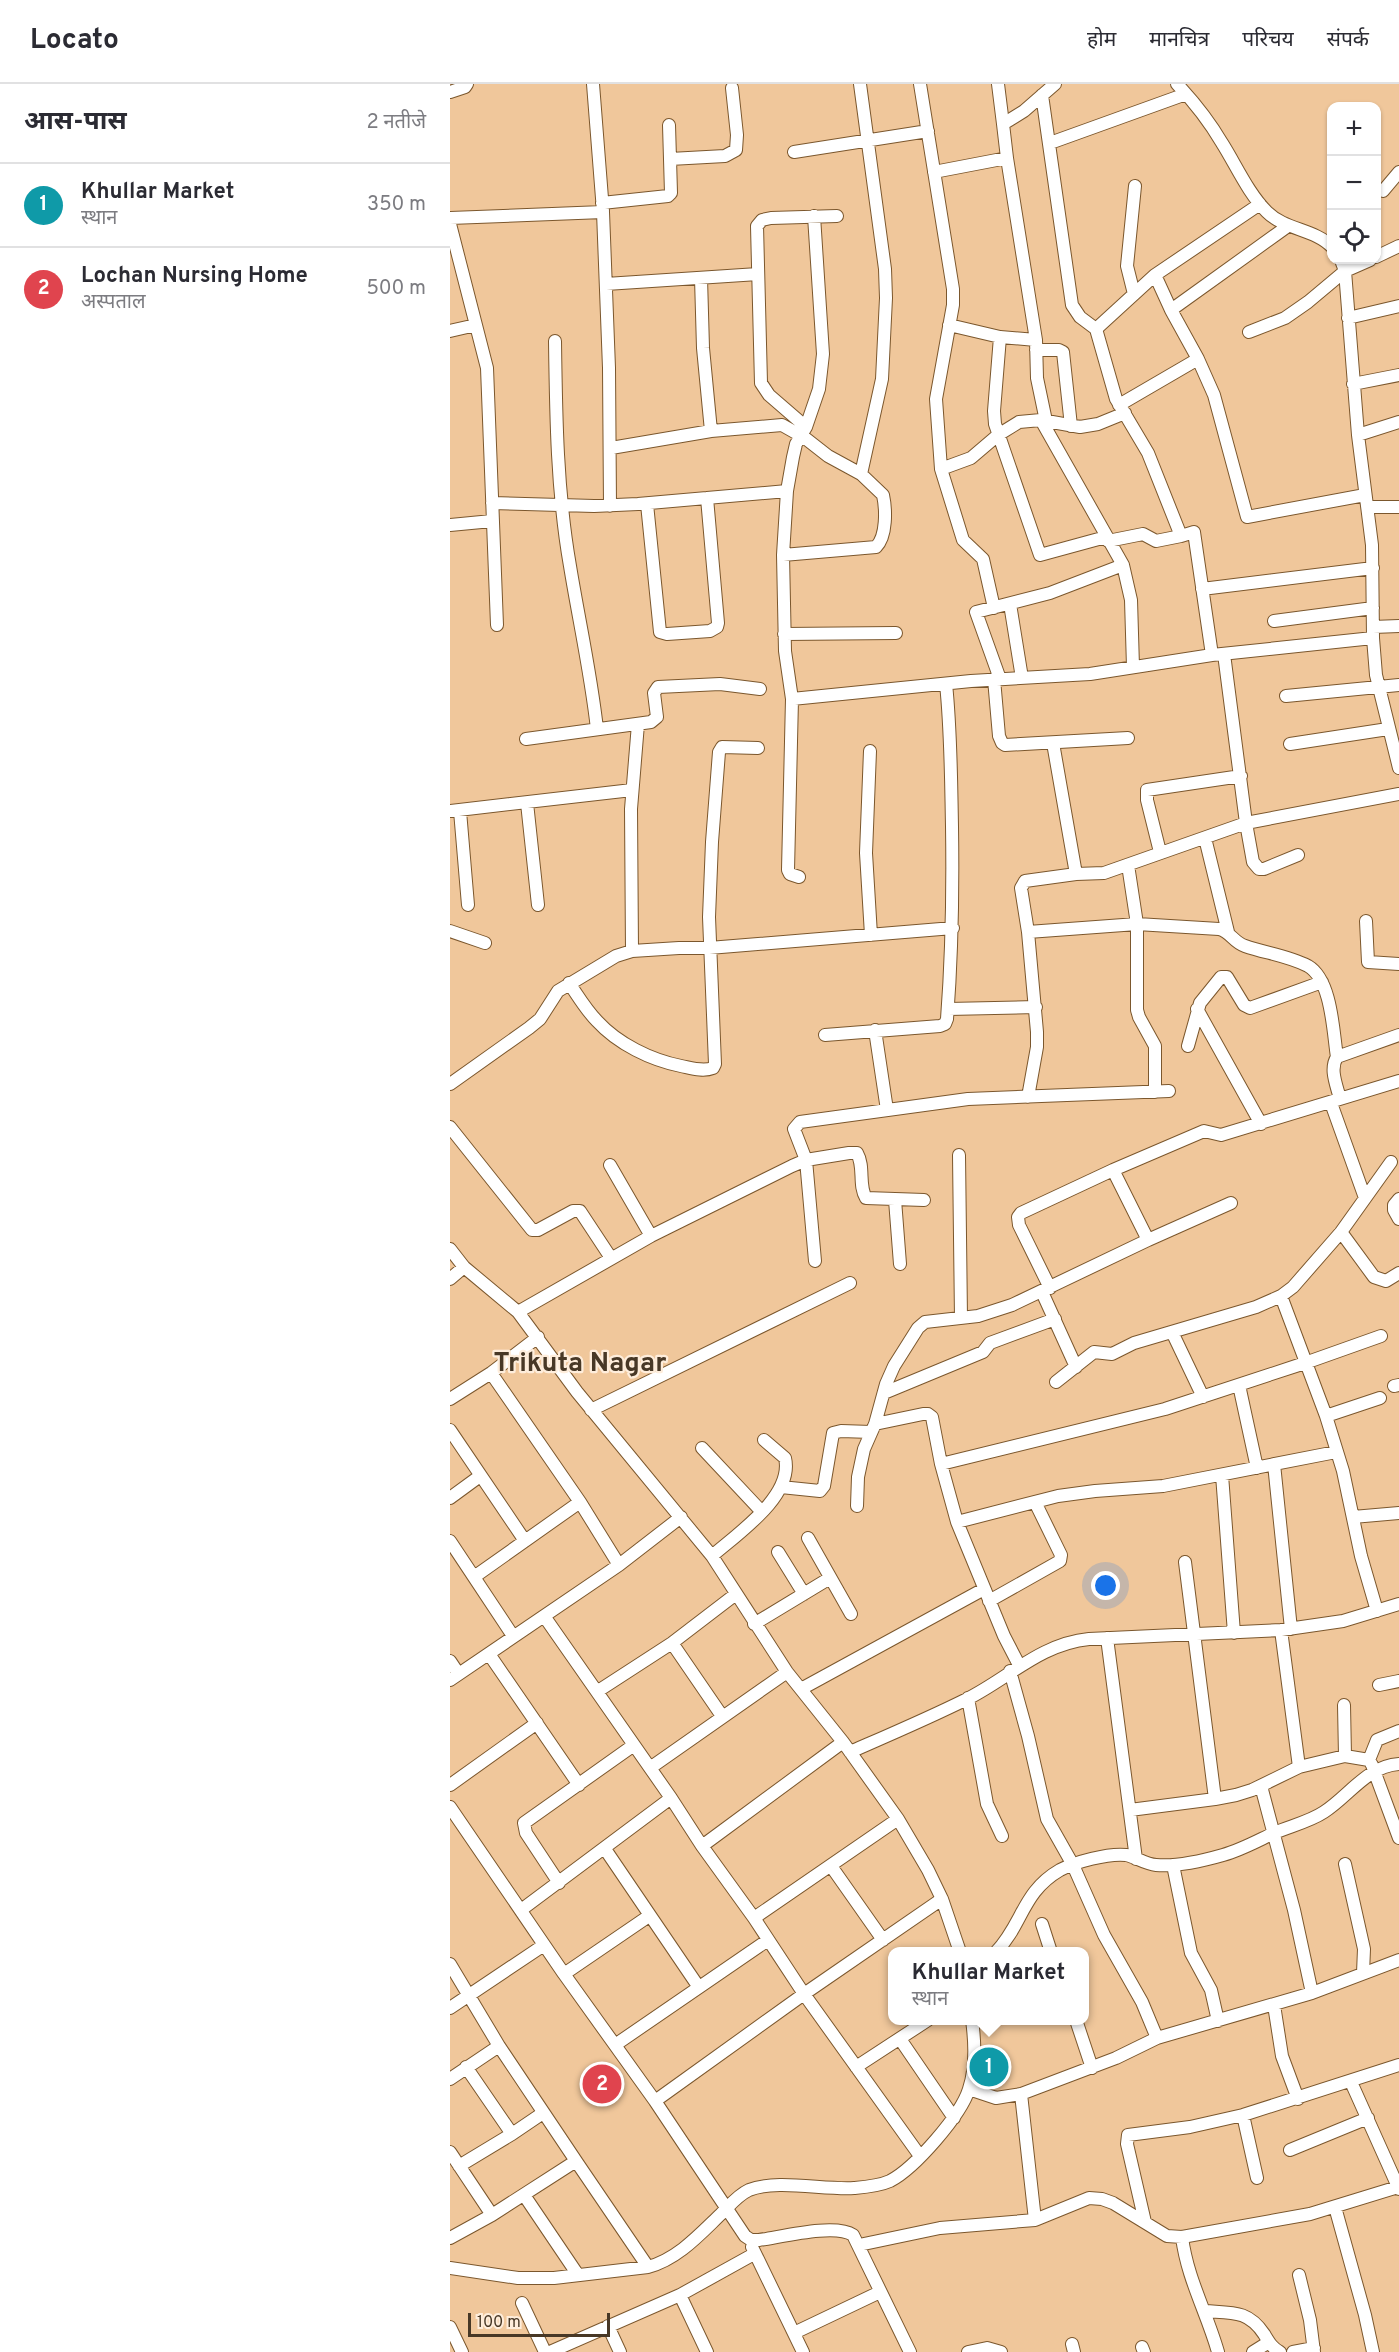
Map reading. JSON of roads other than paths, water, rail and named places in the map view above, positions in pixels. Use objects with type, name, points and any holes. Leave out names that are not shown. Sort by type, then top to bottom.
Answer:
[{"type":"street","points":[[450,92],[465,87],[467,84]]},
{"type":"street","points":[[593,84],[603,208],[611,448],[610,506]]},
{"type":"street","points":[[860,84],[885,269],[886,298],[882,379],[861,474]]},
{"type":"street","points":[[920,84],[953,289],[936,399],[941,469],[963,540],[980,555],[986,566],[994,608]]},
{"type":"street","points":[[999,84],[1006,158],[1036,345],[1037,378],[1044,421],[1123,565],[1131,600],[1133,667]]},
{"type":"street","points":[[1003,124],[1024,111],[1055,84]]},
{"type":"street","points":[[670,159],[725,156],[736,150],[737,135],[732,88]]},
{"type":"street","points":[[1050,143],[1181,89],[1208,122],[1260,204],[1288,226],[1327,244]]},
{"type":"street","points":[[1042,95],[1072,305],[1080,317],[1096,329],[1113,391],[1148,453],[1181,536]]},
{"type":"street","points":[[450,218],[603,208],[668,196],[671,193],[669,125]]},
{"type":"street","points":[[794,152],[928,131]]},
{"type":"street","points":[[934,172],[1006,158]]},
{"type":"street","points":[[1383,191],[1399,172]]},
{"type":"street","points":[[1134,294],[1127,266],[1135,186]]},
{"type":"street","points":[[1096,329],[1155,275],[1260,204]]},
{"type":"street","points":[[799,877],[790,874],[788,870],[792,699],[784,634],[783,555],[787,491],[796,444],[804,431],[819,389],[823,354],[814,216]]},
{"type":"street","points":[[783,555],[876,546],[880,543],[884,525],[883,495],[861,474],[828,456],[761,383],[758,222],[771,218],[837,216]]},
{"type":"street","points":[[450,224],[487,368],[497,625]]},
{"type":"street","points":[[1171,310],[1288,226]]},
{"type":"street","points":[[1381,255],[1399,246]]},
{"type":"street","points":[[1343,265],[1358,435],[1373,568],[1373,632],[1378,685],[1399,768]]},
{"type":"street","points":[[1249,332],[1285,318],[1296,311],[1343,265]]},
{"type":"street","points":[[606,284],[758,274]]},
{"type":"street","points":[[1155,275],[1214,395],[1247,518],[1366,501],[1399,507]]},
{"type":"street","points":[[700,278],[703,348],[711,431]]},
{"type":"street","points":[[1348,318],[1399,306]]},
{"type":"street","points":[[450,331],[477,325]]},
{"type":"street","points":[[949,325],[1063,352],[1071,426]]},
{"type":"street","points":[[1000,337],[994,411],[998,435],[1040,555],[1107,539],[1143,534],[1156,541],[1194,532],[1202,589],[1218,655],[1241,776],[1253,862],[1259,869],[1298,855]]},
{"type":"street","points":[[555,341],[557,453],[570,567],[591,673],[597,729]]},
{"type":"street","points":[[941,469],[971,458],[998,435],[1019,422],[1044,421],[1071,426],[1090,426],[1122,409],[1198,359]]},
{"type":"street","points":[[1353,384],[1399,375]]},
{"type":"street","points":[[1358,435],[1399,422]]},
{"type":"street","points":[[611,448],[711,431],[776,424],[804,431]]},
{"type":"street","points":[[492,502],[563,507],[610,506],[787,491]]},
{"type":"street","points":[[647,504],[660,632],[667,634],[710,631],[717,627],[718,623],[707,498]]},
{"type":"street","points":[[450,525],[492,521]]},
{"type":"street","points":[[1123,565],[1050,593],[976,612],[997,679],[999,736],[1002,743],[1011,746],[1128,738]]},
{"type":"street","points":[[1202,589],[1373,568]]},
{"type":"street","points":[[1010,604],[1022,678]]},
{"type":"street","points":[[1274,621],[1373,608]]},
{"type":"street","points":[[792,699],[997,679],[1090,674],[1373,632],[1399,626]]},
{"type":"street","points":[[784,634],[896,633]]},
{"type":"street","points":[[526,739],[651,722],[657,717],[654,693],[658,687],[720,684],[760,689]]},
{"type":"street","points":[[825,1035],[945,1024],[953,928],[951,730],[946,684]]},
{"type":"street","points":[[1286,696],[1378,685],[1399,685]]},
{"type":"street","points":[[632,951],[632,790],[638,724]]},
{"type":"street","points":[[1290,744],[1388,729]]},
{"type":"street","points":[[1053,743],[1076,874]]},
{"type":"street","points":[[569,983],[598,1022],[623,1042],[657,1060],[708,1070],[715,1064],[710,948],[712,842],[719,752],[722,747],[758,748]]},
{"type":"street","points":[[870,751],[866,853],[872,935]]},
{"type":"street","points":[[1160,852],[1147,800],[1147,790],[1241,776]]},
{"type":"street","points":[[468,905],[455,811],[632,790]]},
{"type":"street","points":[[1028,1097],[1037,1047],[1036,1007],[1022,884],[1030,879],[1104,873],[1246,823],[1399,794]]},
{"type":"street","points":[[527,803],[538,905]]},
{"type":"street","points":[[1205,838],[1228,932],[1242,945],[1307,966],[1315,971],[1322,982],[1337,1058]]},
{"type":"street","points":[[1128,866],[1137,924],[1137,1010],[1155,1046],[1155,1092]]},
{"type":"street","points":[[1366,921],[1368,962],[1399,964]]},
{"type":"street","points":[[1029,932],[1137,924],[1219,929],[1228,932]]},
{"type":"street","points":[[450,1084],[529,1028],[548,1008],[558,991],[616,956],[632,951],[710,948],[953,928]]},
{"type":"street","points":[[450,931],[485,943]]},
{"type":"street","points":[[1188,1046],[1197,1009],[1221,977],[1227,977],[1244,1005],[1250,1008],[1322,982]]},
{"type":"street","points":[[948,1009],[1036,1007]]},
{"type":"street","points":[[1197,1009],[1261,1124]]},
{"type":"street","points":[[875,1030],[887,1110]]},
{"type":"street","points":[[1365,1198],[1336,1101],[1333,1063],[1337,1058],[1399,1035]]},
{"type":"street","points":[[1076,1367],[1055,1319],[1046,1290],[1019,1225],[1018,1216],[1113,1170],[1204,1131],[1221,1136],[1399,1081]]},
{"type":"street","points":[[815,1261],[807,1160],[796,1137],[794,1129],[796,1124],[968,1099],[1169,1091]]},
{"type":"street","points":[[450,1127],[532,1230],[538,1230],[573,1211],[580,1211],[611,1258]]},
{"type":"street","points":[[518,1312],[651,1236],[807,1160],[857,1153],[860,1160],[863,1193],[866,1198],[924,1200]]},
{"type":"street","points":[[959,1155],[961,1318]]},
{"type":"street","points":[[1056,1382],[1094,1352],[1112,1354],[1134,1343],[1263,1305],[1281,1296],[1293,1287],[1341,1232],[1391,1162]]},
{"type":"street","points":[[610,1165],[651,1236]]},
{"type":"street","points":[[1113,1170],[1148,1240]]},
{"type":"street","points":[[1399,1199],[1394,1205],[1399,1219]]},
{"type":"street","points":[[895,1200],[900,1264]]},
{"type":"street","points":[[857,1506],[861,1463],[884,1393],[894,1366],[918,1328],[925,1322],[978,1316],[996,1311],[1231,1203]]},
{"type":"street","points":[[1341,1232],[1374,1277],[1386,1281],[1399,1273]]},
{"type":"street","points":[[450,1249],[464,1267],[518,1312],[591,1410],[712,1556],[787,1672],[846,1747],[898,1819],[942,1899],[958,1947]]},
{"type":"street","points":[[450,1279],[464,1267]]},
{"type":"street","points":[[591,1410],[850,1283]]},
{"type":"street","points":[[1281,1296],[1326,1416],[1347,1485],[1365,1572],[1377,1611]]},
{"type":"street","points":[[884,1393],[983,1352],[990,1343],[1055,1319]]},
{"type":"street","points":[[1172,1332],[1203,1397]]},
{"type":"street","points":[[941,1464],[1165,1409],[1381,1336]]},
{"type":"street","points":[[450,1399],[491,1373],[538,1337]]},
{"type":"street","points":[[491,1373],[580,1502],[619,1565]]},
{"type":"street","points":[[1239,1385],[1257,1468]]},
{"type":"street","points":[[1326,1416],[1380,1398]]},
{"type":"street","points":[[781,1487],[820,1491],[824,1486],[833,1433],[873,1428],[928,1414],[932,1417],[941,1464],[957,1522],[1014,1668],[1047,1819],[1073,1865],[1101,1929],[1142,2002],[1157,2038]]},
{"type":"street","points":[[450,1430],[525,1541]]},
{"type":"street","points":[[712,1556],[762,1512],[781,1487],[786,1467],[785,1458],[764,1440]]},
{"type":"street","points":[[702,1448],[762,1512]]},
{"type":"street","points":[[957,1522],[1078,1492],[1163,1486],[1336,1452]]},
{"type":"street","points":[[1274,1464],[1299,1767]]},
{"type":"street","points":[[1222,1475],[1234,1633]]},
{"type":"street","points":[[450,1498],[480,1476]]},
{"type":"street","points":[[474,1577],[580,1502]]},
{"type":"street","points":[[801,1689],[987,1595],[1060,1561],[1061,1555],[1035,1502]]},
{"type":"street","points":[[1353,1517],[1399,1513]]},
{"type":"street","points":[[450,1661],[454,1676],[619,1565],[681,1518]]},
{"type":"street","points":[[808,1538],[851,1614]]},
{"type":"street","points":[[450,1541],[513,1636]]},
{"type":"street","points":[[778,1552],[804,1594]]},
{"type":"street","points":[[1185,1563],[1215,1799]]},
{"type":"street","points":[[754,1624],[830,1578]]},
{"type":"street","points":[[598,1691],[672,1643],[736,1594]]},
{"type":"street","points":[[702,1846],[846,1747],[968,1698],[1014,1668],[1064,1643],[1083,1639],[1286,1630],[1343,1621],[1399,1604]]},
{"type":"street","points":[[544,1616],[598,1691],[702,1846],[754,1917],[804,1994],[920,2156]]},
{"type":"street","points":[[1107,1638],[1137,1859]]},
{"type":"street","points":[[672,1643],[722,1716]]},
{"type":"street","points":[[489,1654],[579,1785]]},
{"type":"street","points":[[650,1768],[787,1672]]},
{"type":"street","points":[[1379,1685],[1399,1681]]},
{"type":"street","points":[[968,1698],[987,1804],[1002,1836]]},
{"type":"street","points":[[1344,1705],[1345,1756]]},
{"type":"street","points":[[450,1785],[537,1723]]},
{"type":"street","points":[[1000,1947],[1031,1894],[1048,1878],[1073,1865],[1117,1855],[1155,1864],[1173,1865],[1223,1855],[1322,1813],[1371,1766],[1377,1740],[1399,1731]]},
{"type":"street","points":[[559,1883],[526,1833],[524,1826],[634,1745]]},
{"type":"street","points":[[1130,1810],[1215,1799],[1261,1786],[1299,1767],[1345,1756],[1371,1766],[1399,1764]]},
{"type":"street","points":[[1371,1766],[1399,1838]]},
{"type":"street","points":[[1261,1786],[1312,1994]]},
{"type":"street","points":[[521,1910],[671,1798]]},
{"type":"street","points":[[450,1807],[748,2238],[803,2352]]},
{"type":"street","points":[[754,1917],[898,1819]]},
{"type":"street","points":[[605,1849],[698,1986]]},
{"type":"street","points":[[1345,1864],[1364,1949],[1363,1973]]},
{"type":"street","points":[[1173,1865],[1191,1953],[1211,1990],[1218,2020]]},
{"type":"street","points":[[831,1866],[883,1940]]},
{"type":"street","points":[[655,2101],[942,1899]]},
{"type":"street","points":[[564,1974],[649,1916]]},
{"type":"street","points":[[1041,1924],[1049,1947]]},
{"type":"street","points":[[615,2045],[768,1940]]},
{"type":"street","points":[[450,2008],[544,1945]]},
{"type":"street","points":[[969,2089],[996,2098],[1021,2094],[1092,2068],[1157,2038],[1312,1994],[1399,1960]]},
{"type":"street","points":[[450,1964],[499,2046],[648,2266]]},
{"type":"street","points":[[1274,2005],[1282,2056],[1298,2099]]},
{"type":"street","points":[[856,2067],[921,2025]]},
{"type":"street","points":[[450,2268],[518,2278],[578,2275],[648,2266],[658,2264],[683,2249],[726,2209],[747,2192],[756,2188],[851,2188],[889,2181],[920,2156],[954,2118],[969,2089],[974,2061],[972,2025]]},
{"type":"street","points":[[1078,2025],[1092,2068]]},
{"type":"street","points":[[900,2039],[954,2118]]},
{"type":"street","points":[[450,2079],[499,2046]]},
{"type":"street","points":[[1145,2222],[1127,2144],[1128,2135],[1190,2127],[1243,2115],[1399,2065]]},
{"type":"street","points":[[466,2067],[512,2134]]},
{"type":"street","points":[[859,2245],[940,2228],[1035,2220],[1089,2198],[1113,2203],[1167,2236],[1182,2237],[1310,2214],[1399,2188],[1393,2158],[1368,2118],[1351,2082]]},
{"type":"street","points":[[1021,2094],[1035,2220]]},
{"type":"street","points":[[459,2166],[543,2113]]},
{"type":"street","points":[[1243,2115],[1257,2178]]},
{"type":"street","points":[[1290,2150],[1368,2118]]},
{"type":"street","points":[[450,2152],[492,2215]]},
{"type":"street","points":[[450,2238],[492,2215],[576,2161]]},
{"type":"street","points":[[524,2195],[578,2275]]},
{"type":"street","points":[[1335,2207],[1373,2352]]},
{"type":"street","points":[[748,2238],[848,2231],[859,2245],[910,2352]]},
{"type":"street","points":[[1182,2237],[1189,2275],[1207,2316],[1218,2352]]},
{"type":"street","points":[[550,2352],[680,2295],[754,2254]]},
{"type":"street","points":[[1293,2352],[1314,2350],[1310,2320],[1299,2275]]},
{"type":"street","points":[[794,2332],[880,2292]]},
{"type":"street","points":[[680,2295],[707,2352]]},
{"type":"street","points":[[522,2303],[545,2352]]},
{"type":"street","points":[[1207,2316],[1235,2313],[1249,2317],[1280,2352]]},
{"type":"street","points":[[608,2326],[620,2352]]},
{"type":"street","points":[[450,2327],[462,2352]]},
{"type":"street","points":[[1253,2352],[1269,2342]]},
{"type":"street","points":[[968,2352],[987,2348],[1001,2352]]},
{"type":"place","name":"Khullar Market","points":[[989,2067]]},
{"type":"place","name":"Lochan Nursing Home","points":[[602,2084]]},
{"type":"district","name":"Trikuta Nagar","points":[[580,1362]]}]
